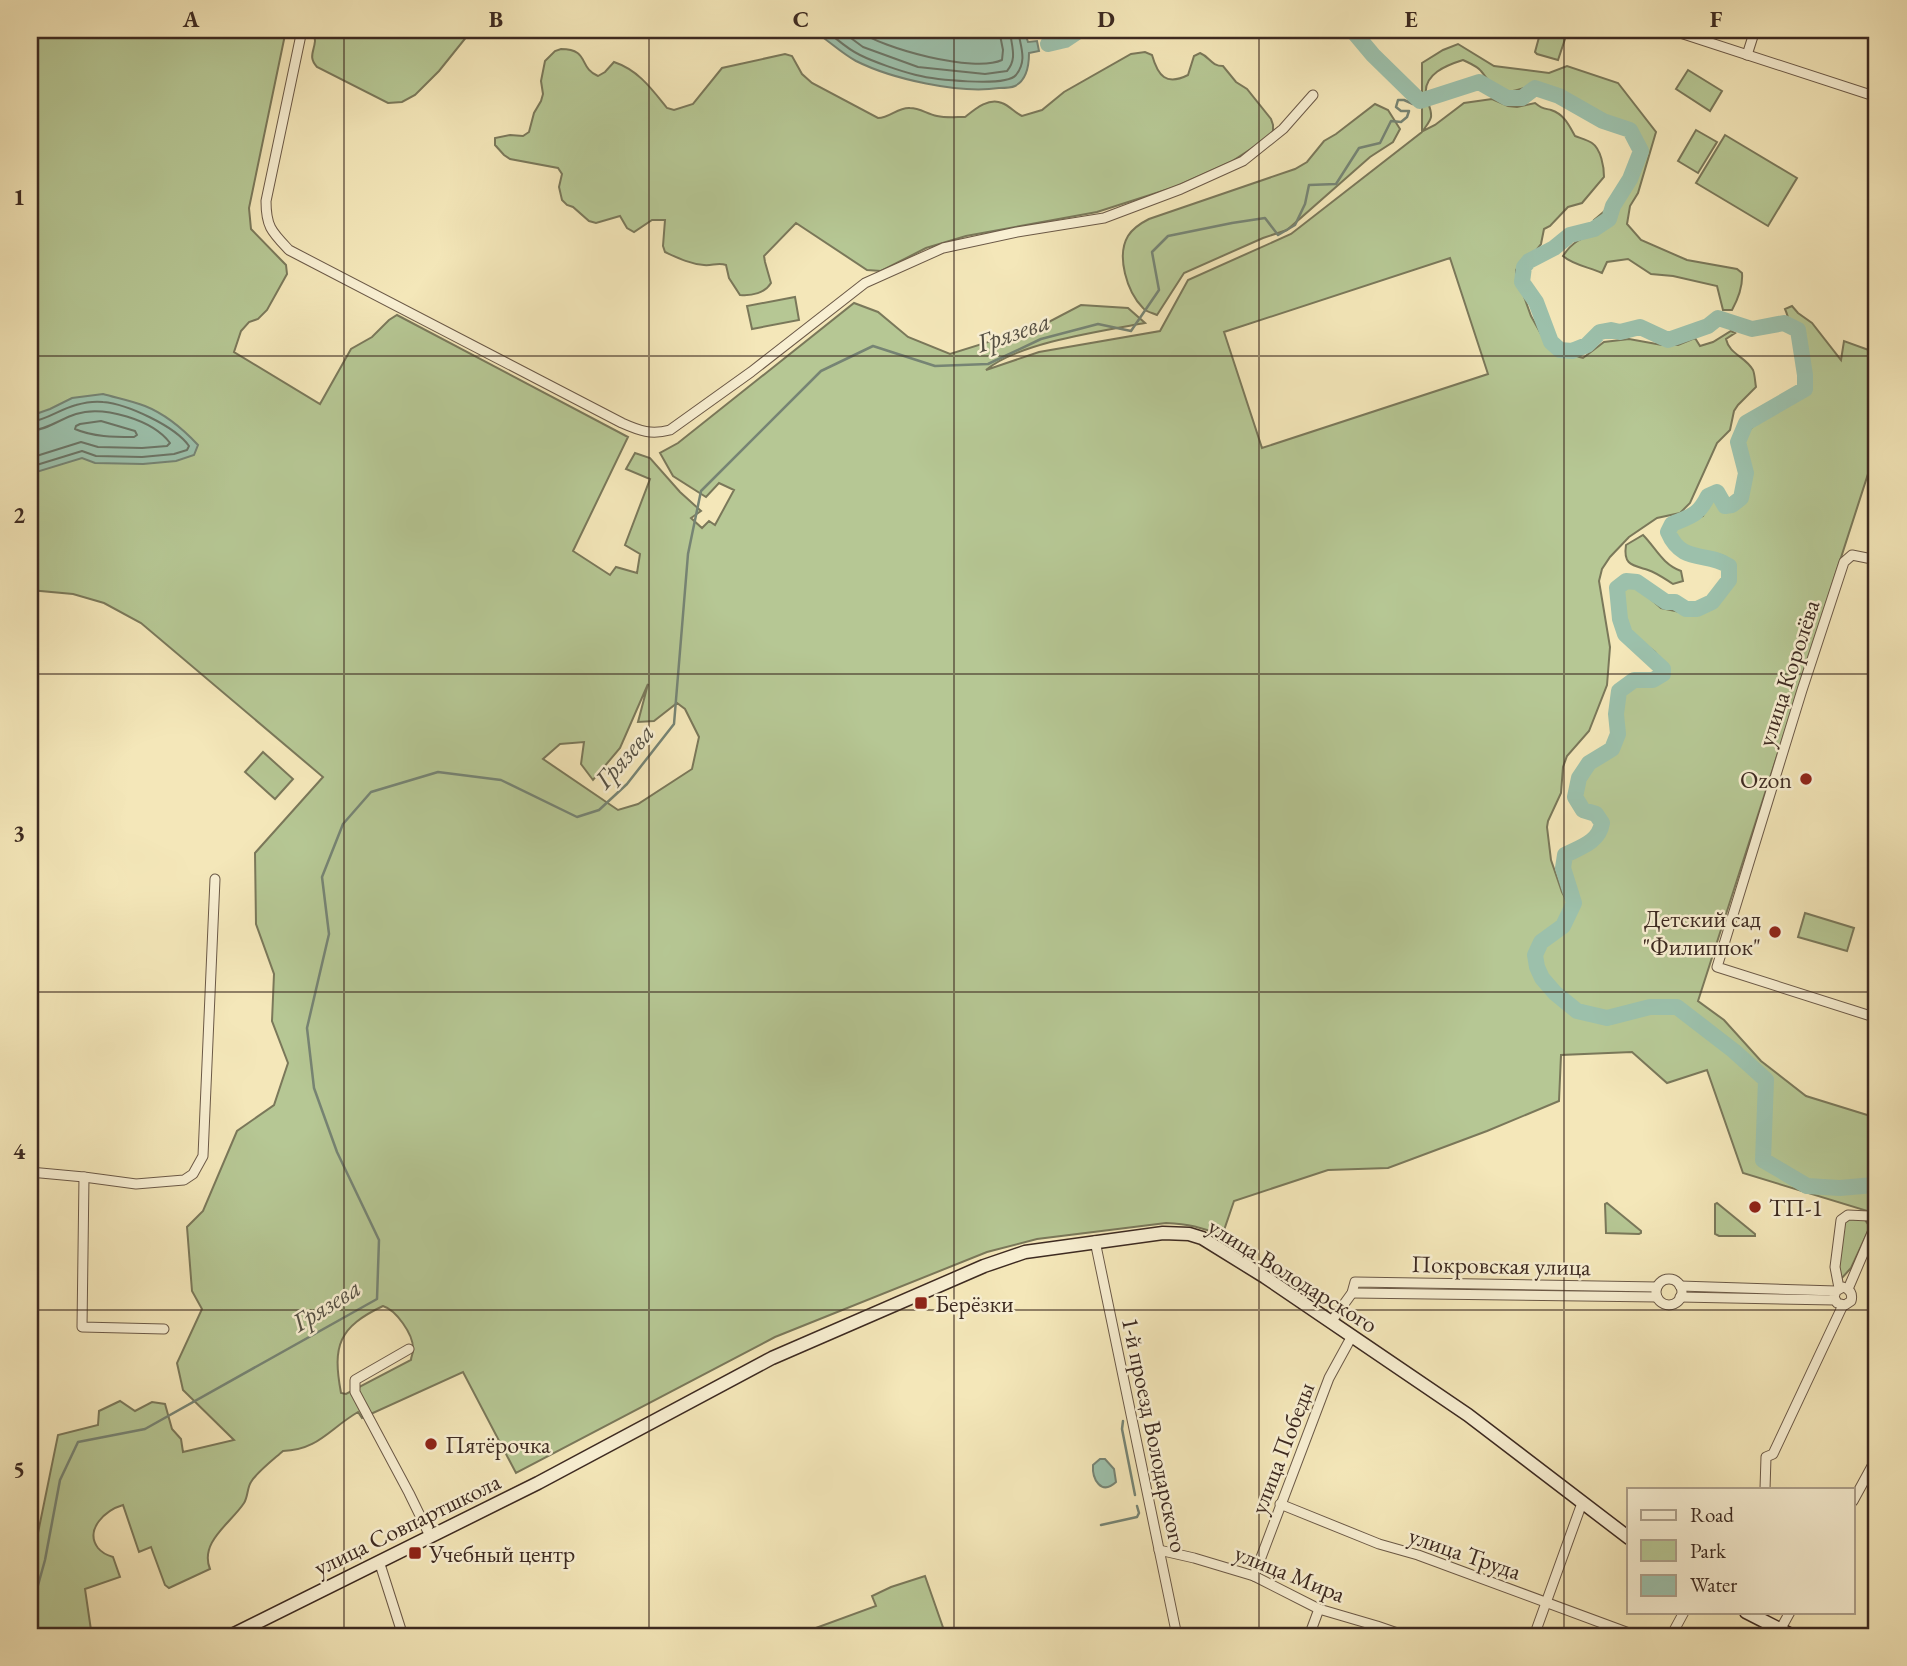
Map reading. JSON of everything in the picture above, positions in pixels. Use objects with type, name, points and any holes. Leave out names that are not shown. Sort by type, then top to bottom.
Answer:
[{"type":"street","points":[[1671,30],[1877,97]]},
{"type":"street","points":[[1747,55],[1755,30]]},
{"type":"street","points":[[301,32],[267,201],[266,213],[271,231],[289,250],[622,423],[642,432],[657,433],[670,430],[741,379],[865,283],[943,248],[1017,232],[1104,218],[1181,189],[1243,161],[1283,129],[1313,95]]},
{"type":"street","name":"улица Королёва","points":[[1877,560],[1852,555],[1844,562],[1717,967],[1877,1018]]},
{"type":"street","points":[[30,1172],[136,1184],[184,1180],[193,1174],[203,1156],[215,879]]},
{"type":"street","points":[[84,1177],[82,1327],[164,1329]]},
{"type":"street","points":[[1765,1488],[1766,1457],[1773,1454],[1840,1295],[1875,1226],[1869,1216],[1848,1214],[1841,1220],[1835,1267],[1840,1295]]},
{"type":"street","name":"улица Володарского","points":[[847,1325],[1008,1257],[1026,1252],[1163,1233],[1189,1234],[1202,1238],[1468,1415],[1627,1537]]},
{"type":"street","name":"1-й проезд Володарского","points":[[1095,1241],[1177,1636]]},
{"type":"street","name":"Покровская улица","points":[[1657,1292],[1664,1280],[1668,1279],[1678,1282],[1680,1286],[1840,1295]]},
{"type":"street","name":"Покровская улица","points":[[1331,1322],[1352,1293],[1355,1282],[1657,1292]]},
{"type":"street","points":[[1680,1286],[1681,1297]]},
{"type":"street","name":"Покровская улица","points":[[1352,1293],[1657,1292]]},
{"type":"street","name":"Покровская улица","points":[[1657,1292],[1664,1303],[1669,1304],[1681,1297],[1840,1295]]},
{"type":"street","name":"улица Совпартшкола","points":[[230,1636],[538,1483],[787,1351],[847,1325]]},
{"type":"street","name":"улица Победы","points":[[1254,1576],[1329,1378],[1352,1336]]},
{"type":"street","points":[[408,1349],[355,1380],[355,1392],[410,1493],[430,1536]]},
{"type":"street","points":[[1854,1499],[1877,1457]]},
{"type":"street","points":[[1534,1636],[1581,1503]]},
{"type":"street","name":"улица Труда","points":[[1280,1504],[1379,1544],[1418,1555],[1637,1636]]},
{"type":"street","name":"улица Мира","points":[[1158,1550],[1254,1576],[1319,1609],[1406,1636]]},
{"type":"street","points":[[379,1561],[403,1636]]},
{"type":"street","points":[[1309,1636],[1319,1609]]},
{"type":"street","points":[[1671,1636],[1683,1614]]},
{"type":"street","points":[[1750,1614],[1793,1636]]},
{"type":"street","points":[[1780,1630],[1789,1614]]},
{"type":"green space","points":[[30,30],[286,30],[249,208],[251,229],[286,265],[287,274],[267,310],[241,331],[234,352],[320,404],[351,349],[372,337],[397,315],[628,437],[573,551],[610,575],[616,567],[637,573],[640,554],[625,545],[650,479],[626,469],[635,453],[650,458],[701,511],[691,518],[702,528],[709,521],[715,525],[734,490],[719,483],[706,497],[673,476],[660,453],[678,443],[854,303],[878,312],[908,337],[950,354],[1043,325],[1081,305],[1128,308],[1145,323],[1039,345],[1018,352],[986,370],[1039,352],[1160,331],[1188,280],[1291,234],[1422,132],[1422,63],[1443,50],[1458,44],[1494,66],[1549,73],[1567,66],[1618,83],[1656,132],[1638,193],[1630,206],[1627,224],[1641,240],[1687,260],[1737,269],[1742,273],[1740,292],[1732,310],[1723,310],[1717,286],[1651,274],[1628,259],[1607,262],[1602,273],[1576,264],[1563,256],[1578,241],[1598,233],[1594,220],[1612,204],[1632,172],[1637,148],[1636,137],[1604,116],[1583,114],[1542,87],[1500,90],[1491,84],[1481,71],[1463,60],[1437,72],[1428,81],[1426,88],[1431,117],[1423,131],[1464,103],[1492,99],[1517,107],[1535,103],[1559,114],[1566,120],[1575,136],[1592,143],[1600,154],[1604,177],[1582,203],[1568,207],[1544,229],[1541,244],[1516,270],[1516,280],[1531,316],[1550,350],[1583,358],[1604,342],[1629,339],[1678,345],[1695,338],[1700,346],[1731,331],[1735,333],[1726,339],[1728,344],[1750,366],[1755,376],[1756,387],[1734,411],[1730,430],[1717,443],[1690,503],[1680,513],[1657,518],[1629,537],[1602,569],[1599,581],[1610,647],[1607,685],[1589,731],[1567,756],[1563,767],[1561,793],[1547,827],[1551,860],[1562,892],[1573,912],[1577,909],[1578,897],[1570,876],[1570,859],[1596,845],[1606,827],[1583,799],[1583,780],[1591,768],[1610,754],[1619,743],[1619,706],[1623,695],[1636,686],[1663,677],[1666,668],[1655,652],[1629,632],[1621,592],[1629,585],[1638,588],[1661,608],[1680,612],[1690,612],[1720,596],[1730,564],[1724,556],[1689,551],[1671,536],[1675,526],[1703,516],[1706,506],[1713,498],[1725,506],[1740,505],[1747,485],[1744,452],[1749,431],[1759,421],[1804,392],[1806,370],[1785,309],[1792,306],[1812,323],[1841,360],[1844,341],[1877,353],[1877,446],[1698,1001],[1724,1020],[1761,1061],[1806,1096],[1877,1118],[1877,1214],[1743,1173],[1707,1070],[1667,1083],[1632,1052],[1561,1055],[1559,1101],[1487,1131],[1388,1168],[1328,1170],[1234,1201],[1222,1236],[1195,1226],[1166,1223],[1037,1239],[987,1252],[775,1337],[516,1473],[463,1372],[362,1418],[358,1412],[314,1443],[283,1451],[253,1478],[244,1503],[212,1542],[208,1559],[210,1569],[169,1588],[165,1585],[151,1547],[139,1552],[123,1505],[110,1511],[95,1527],[94,1541],[101,1551],[113,1557],[120,1577],[85,1589],[91,1630],[67,1636],[30,1636],[30,1572],[58,1435],[98,1425],[99,1411],[120,1401],[135,1411],[152,1402],[165,1404],[172,1429],[181,1439],[183,1452],[234,1440],[183,1390],[177,1363],[202,1309],[192,1291],[187,1227],[203,1211],[237,1131],[274,1105],[288,1063],[272,1021],[274,974],[256,924],[255,853],[323,777],[141,623],[104,603],[73,594],[30,590]],"holes":[[[1450,258],[1488,374],[1262,448],[1224,332]],[[648,684],[638,722],[654,721],[677,703],[685,709],[699,737],[692,769],[638,804],[618,810],[543,759],[560,744],[584,742],[581,764],[593,780],[620,748]],[[383,1306],[398,1317],[412,1342],[411,1360],[346,1394],[341,1393],[338,1362],[342,1339],[348,1330]]]},
{"type":"green space","points":[[313,30],[472,30],[439,71],[415,95],[402,102],[388,103],[317,67],[312,57],[315,41]]},
{"type":"green space","points":[[1541,30],[1568,30],[1558,60],[1535,52]]},
{"type":"green space","points":[[561,49],[576,52],[592,73],[598,76],[614,62],[623,65],[644,81],[667,108],[674,110],[693,104],[722,68],[785,54],[792,56],[802,74],[812,83],[878,118],[910,108],[940,117],[965,117],[982,105],[992,102],[1005,104],[1022,116],[1042,110],[1064,92],[1131,54],[1145,52],[1152,55],[1160,73],[1164,77],[1174,79],[1188,75],[1194,56],[1200,53],[1216,65],[1223,66],[1236,82],[1247,89],[1271,119],[1273,132],[1231,162],[1175,187],[1097,212],[966,236],[926,248],[881,271],[867,270],[796,223],[764,256],[771,283],[758,293],[740,295],[729,278],[726,265],[694,263],[665,252],[665,220],[652,220],[634,232],[627,228],[620,216],[596,223],[589,221],[562,200],[559,187],[562,174],[558,168],[510,159],[495,145],[495,138],[523,136],[529,132],[543,94],[541,81],[545,61]]},
{"type":"green space","points":[[1688,70],[1722,91],[1710,111],[1676,89]]},
{"type":"green space","points":[[1375,104],[1388,110],[1400,129],[1393,142],[1370,157],[1287,230],[1184,273],[1157,315],[1143,308],[1137,301],[1128,283],[1123,263],[1125,244],[1135,228],[1149,219],[1295,169],[1307,162],[1324,141]]},
{"type":"green space","points":[[1696,130],[1717,142],[1698,173],[1678,161]]},
{"type":"green space","points":[[1725,135],[1797,178],[1768,226],[1696,183]]},
{"type":"green space","points":[[795,297],[799,320],[752,329],[747,306]]},
{"type":"green space","points":[[1643,535],[1664,560],[1681,571],[1683,581],[1673,584],[1627,560],[1626,545]]},
{"type":"green space","points":[[263,752],[293,779],[275,799],[245,772]]},
{"type":"green space","points":[[1805,913],[1854,928],[1847,951],[1798,937]]},
{"type":"green space","points":[[1607,1203],[1641,1231],[1641,1233],[1606,1233]]},
{"type":"green space","points":[[1717,1203],[1755,1234],[1755,1236],[1715,1234]]},
{"type":"green space","points":[[1849,1216],[1865,1220],[1870,1227],[1851,1268],[1841,1279],[1838,1255],[1840,1237]]},
{"type":"green space","points":[[925,1576],[946,1636],[794,1636],[876,1606],[872,1596]]},
{"type":"water","points":[[812,30],[1024,30],[1028,42],[1037,41],[1039,51],[1029,53],[1025,76],[1015,86],[965,89],[926,84],[871,68],[850,58]]},
{"type":"water","points":[[103,394],[145,406],[167,418],[198,445],[194,455],[176,461],[143,464],[95,463],[82,458],[30,474],[30,416],[72,398]]},
{"type":"water","points":[[1100,1459],[1105,1459],[1114,1469],[1116,1482],[1111,1486],[1098,1484],[1094,1476],[1093,1465]]},
{"type":"waterway","points":[[1048,44],[1065,40],[1080,30]]},
{"type":"waterway","points":[[1352,30],[1373,55],[1420,101],[1479,82],[1507,98],[1522,98],[1535,88],[1559,96],[1603,121],[1630,130],[1641,151],[1609,219],[1594,229],[1570,235],[1524,267],[1522,282],[1536,302],[1551,342],[1560,350],[1572,351],[1587,345],[1600,332],[1620,332],[1640,327],[1668,340],[1708,326],[1718,318],[1752,329],[1784,323],[1798,330],[1805,389],[1746,423],[1738,442],[1746,473],[1741,498],[1732,505],[1725,506],[1717,492],[1708,496],[1697,512],[1672,524],[1668,532],[1680,549],[1729,566],[1729,580],[1712,602],[1697,609],[1686,609],[1675,602],[1666,602],[1637,582],[1626,581],[1617,588],[1620,619],[1625,634],[1663,669],[1663,674],[1653,680],[1634,680],[1619,691],[1616,714],[1618,734],[1612,749],[1589,763],[1579,778],[1575,797],[1583,810],[1596,814],[1602,823],[1593,839],[1565,855],[1563,868],[1574,903],[1563,926],[1541,942],[1535,955],[1542,978],[1577,1011],[1607,1018],[1650,1007],[1677,1007],[1734,1051],[1766,1080],[1763,1160],[1807,1186],[1840,1188],[1877,1183]]},
{"type":"waterway","name":"Грязева","points":[[30,1614],[45,1560],[60,1480],[78,1442],[145,1429],[377,1299],[379,1240],[337,1152],[314,1088],[307,1028],[329,934],[322,877],[343,824],[371,792],[438,772],[501,780],[577,817],[599,810],[627,784],[674,724],[688,554],[701,491],[821,371],[873,346],[935,366],[988,364],[1041,339],[1098,324],[1131,331],[1159,290],[1152,252],[1168,236],[1265,218],[1278,235],[1295,225],[1305,204],[1309,185],[1336,184],[1359,148],[1380,143],[1391,121],[1401,122],[1407,117],[1409,111],[1401,111],[1396,107],[1398,100],[1413,104],[1416,98]]},
{"type":"waterway","points":[[1123,1421],[1122,1429],[1135,1495]]},
{"type":"waterway","points":[[1101,1525],[1137,1517],[1137,1506]]},
{"type":"place","name":"Ozon","points":[[1806,779]]},
{"type":"place","name":"Детский сад \"Филиппок\"","points":[[1775,932]]},
{"type":"place","name":"ТП-1","points":[[1755,1207]]},
{"type":"place","name":"Берёзки","points":[[921,1303]]},
{"type":"place","name":"Пятёрочка","points":[[431,1444]]},
{"type":"place","name":"Учебный центр","points":[[415,1553]]}]
